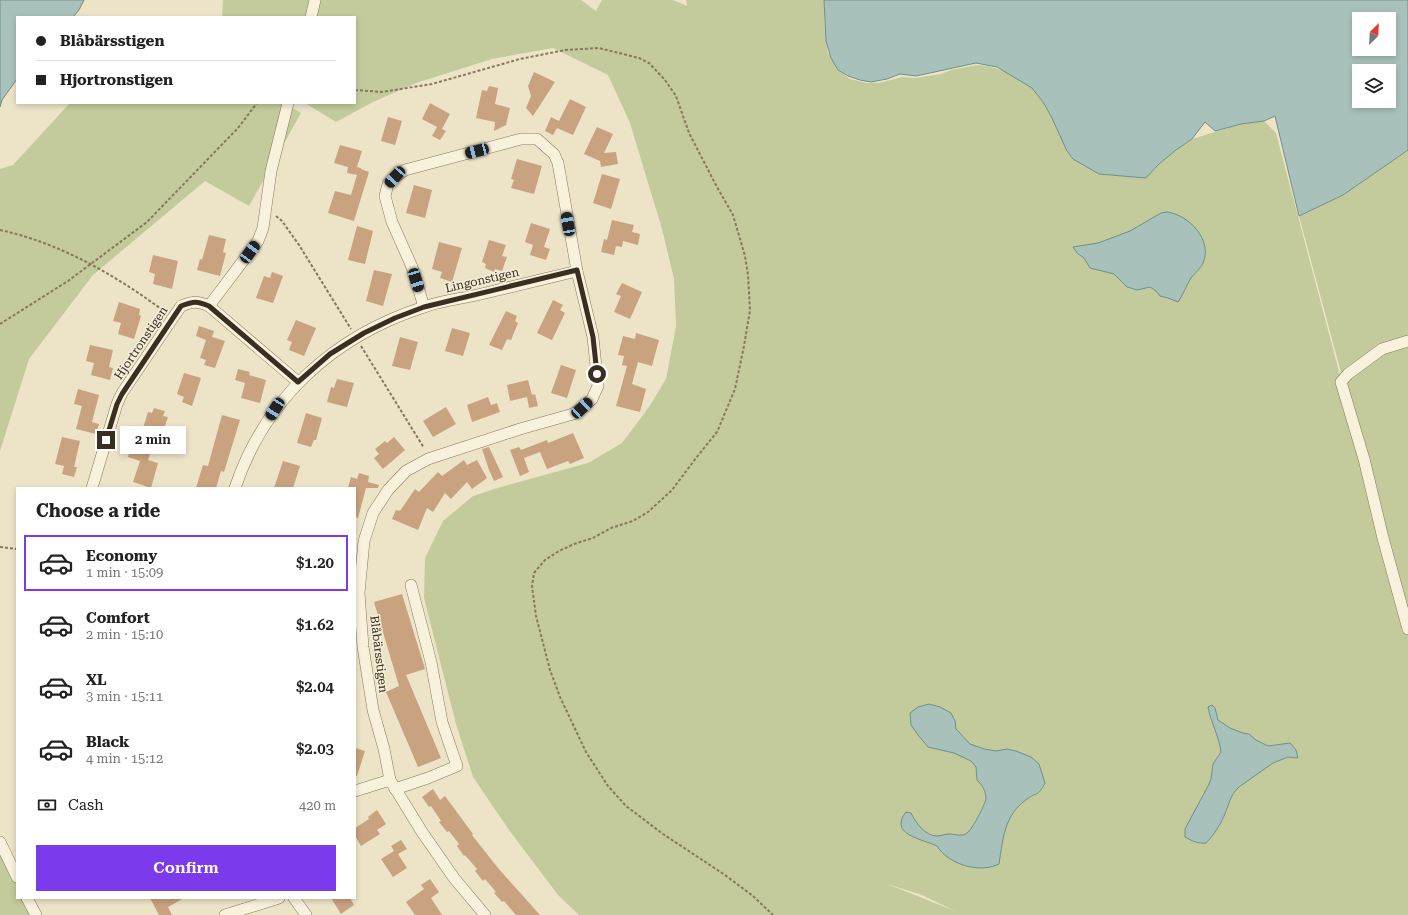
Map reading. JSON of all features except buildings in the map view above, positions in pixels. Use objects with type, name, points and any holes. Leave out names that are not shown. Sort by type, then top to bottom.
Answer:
[{"type":"street","points":[[311,16],[315,0]]},
{"type":"street","points":[[288,104],[271,171],[263,228],[258,240],[209,306],[298,382]]},
{"type":"street","name":"Blåbärsstigen","points":[[424,307],[412,266],[392,222],[385,196],[388,184],[405,170],[521,139],[537,139],[554,154],[558,163],[577,270],[593,337],[598,386],[592,399],[573,414],[520,428],[428,459],[406,471],[388,490],[372,513],[364,541],[359,593],[363,647],[373,710],[392,785],[454,878],[485,915]]},
{"type":"street","name":"Lingonstigen","points":[[235,487],[240,473],[256,439],[275,409],[298,382],[330,354],[364,333],[395,318],[424,307],[577,270]]},
{"type":"street","name":"Hjortronstigen","points":[[92,487],[117,404],[122,394],[181,306],[193,302],[200,302],[209,306]]},
{"type":"street","points":[[1408,341],[1382,349],[1348,374],[1341,382],[1364,459],[1383,538],[1408,628]]},
{"type":"street","points":[[356,791],[428,778],[457,766],[442,722],[431,662],[411,585]]},
{"type":"street","points":[[0,842],[16,875]]},
{"type":"street","points":[[28,899],[36,915]]},
{"type":"street","points":[[225,915],[276,899]]},
{"type":"street","points":[[295,899],[306,915]]},
{"type":"path","points":[[356,90],[382,92],[432,84],[520,59],[572,49],[599,48],[639,58],[649,64],[676,96],[689,133],[733,215],[745,256],[748,275],[750,310],[735,389],[717,432],[672,490],[648,512],[633,521],[611,528],[593,538],[574,544],[545,560],[534,573],[532,586],[540,632],[550,670],[560,697],[586,752],[608,786],[626,806],[663,834],[725,875],[773,915]]},
{"type":"path","points":[[0,324],[68,281],[147,222],[238,128],[256,104]]},
{"type":"path","points":[[0,230],[40,242],[90,264],[120,280],[162,310],[172,319]]},
{"type":"path","points":[[0,547],[16,549]]},
{"type":"green space","points":[[223,0],[581,0],[596,11],[602,0],[673,0],[687,6],[686,0],[824,0],[825,36],[828,53],[838,70],[850,79],[867,83],[879,83],[902,77],[915,78],[941,74],[951,70],[977,65],[988,66],[1004,71],[1032,88],[1045,105],[1058,129],[1067,151],[1073,159],[1099,174],[1146,178],[1159,164],[1192,139],[1241,124],[1264,121],[1276,133],[1408,633],[1408,915],[579,915],[558,895],[509,830],[473,777],[456,724],[424,598],[425,558],[443,521],[473,496],[588,463],[622,443],[649,407],[666,379],[676,326],[674,279],[662,229],[630,123],[608,75],[553,48],[492,59],[416,83],[373,102],[336,122],[307,104],[356,104],[356,16],[222,16]],"holes":[[[887,884],[922,895],[955,911]]]},
{"type":"green space","points":[[69,104],[286,104],[301,113],[249,206],[205,181],[93,275],[29,359],[0,451],[0,169],[13,165]]},
{"type":"green space","points":[[1408,150],[1408,622],[1299,216],[1343,195]]},
{"type":"green space","points":[[0,842],[16,875],[16,899],[28,899],[36,915],[0,915]]},
{"type":"water","points":[[0,0],[84,0],[74,16],[16,16],[16,80],[2,100],[0,107]]},
{"type":"water","points":[[824,0],[1408,0],[1408,150],[1343,195],[1299,216],[1275,116],[1264,121],[1241,124],[1215,131],[1205,122],[1192,139],[1159,164],[1146,178],[1099,174],[1073,159],[1067,151],[1043,102],[1032,88],[997,67],[976,63],[916,76],[900,74],[887,79],[871,82],[848,76],[838,70],[831,58],[826,41]]},
{"type":"water","points":[[1167,212],[1175,214],[1191,223],[1202,238],[1205,246],[1203,263],[1191,278],[1178,302],[1160,296],[1150,287],[1137,290],[1127,287],[1114,274],[1090,268],[1084,258],[1077,253],[1073,247],[1098,243],[1130,231],[1161,213]]},
{"type":"water","points":[[929,704],[940,707],[951,713],[955,721],[956,729],[970,744],[996,751],[1007,749],[1016,751],[1031,757],[1039,764],[1045,783],[1039,793],[1027,799],[1013,812],[1006,828],[999,864],[982,868],[965,866],[949,858],[937,846],[910,835],[904,831],[901,826],[906,812],[911,813],[918,825],[929,834],[937,836],[949,834],[963,835],[972,827],[986,798],[982,786],[977,780],[976,767],[971,761],[954,753],[928,747],[911,725],[910,713],[918,707]]},
{"type":"water","points":[[1212,705],[1215,708],[1218,720],[1230,728],[1249,734],[1256,740],[1268,746],[1290,743],[1296,750],[1298,758],[1288,757],[1273,763],[1239,787],[1232,797],[1219,826],[1206,843],[1200,843],[1185,837],[1185,829],[1208,786],[1211,779],[1213,764],[1221,752],[1219,740],[1208,707]]},
{"type":"route","points":[[106,440],[117,404],[122,394],[181,306],[193,302],[200,302],[209,306],[298,382],[330,354],[364,333],[395,318],[424,307],[577,270],[593,337],[597,374]]}]
